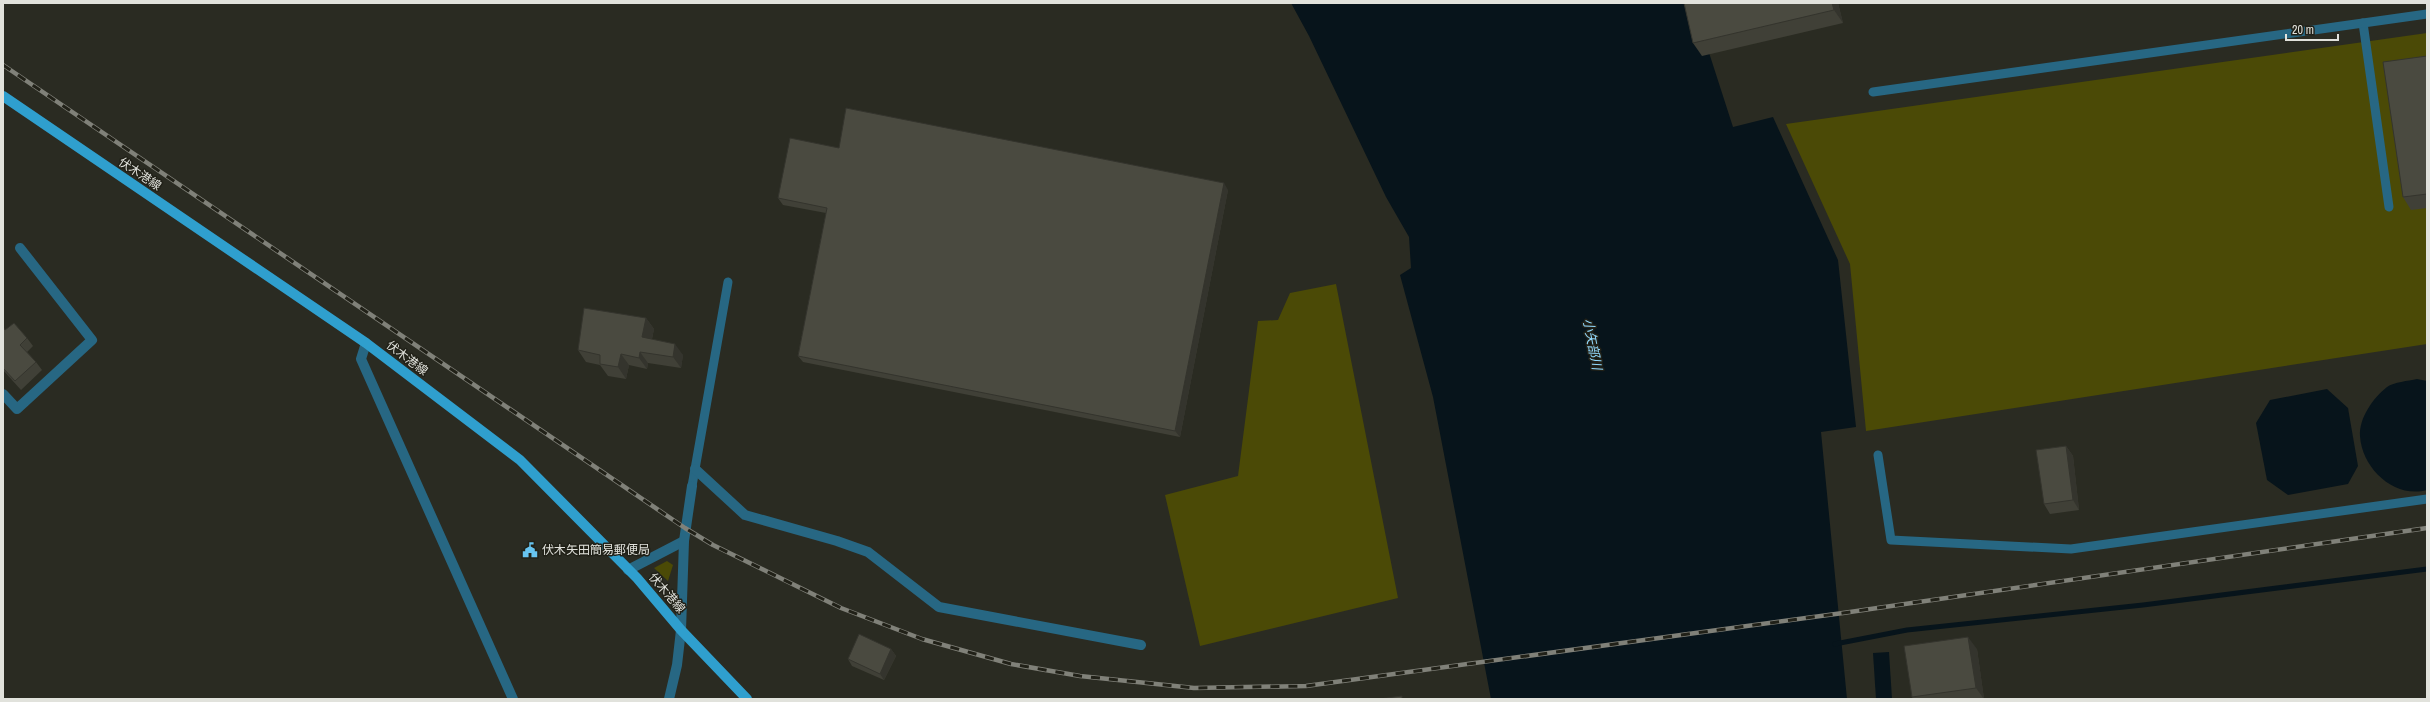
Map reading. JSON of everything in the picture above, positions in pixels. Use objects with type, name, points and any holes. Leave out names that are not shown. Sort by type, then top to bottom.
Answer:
[{"type":"main road","name":"伏木港線","points":[[3,96],[366,343],[520,460],[628,570],[747,699]]},
{"type":"street","points":[[3,394],[17,409],[92,340],[20,248]]},
{"type":"street","points":[[366,343],[362,359],[513,699]]},
{"type":"street","points":[[695,469],[745,516],[837,541],[868,552],[939,607],[1141,645]]},
{"type":"street","points":[[669,699],[677,665],[682,630],[684,541],[692,486]]},
{"type":"street","points":[[628,570],[684,541]]},
{"type":"lane","points":[[1873,92],[2427,14]]},
{"type":"lane","points":[[2363,23],[2389,207]]},
{"type":"lane","points":[[692,486],[728,282]]},
{"type":"lane","points":[[1878,455],[1891,540],[2071,549],[2427,499]]},
{"type":"shaded area","points":[[2427,33],[2427,344],[1866,431],[1850,264],[1786,124]]},
{"type":"shaded area","points":[[1336,284],[1398,598],[1200,646],[1165,495],[1238,476],[1258,321],[1278,320],[1290,293]]},
{"type":"shaded area","points":[[667,561],[673,565],[668,581],[654,568]]},
{"type":"water","name":"小矢部川","points":[[1291,3],[1693,3],[1733,127],[1773,117],[1838,260],[1856,427],[1821,432],[1847,699],[1491,699],[1433,397],[1400,275],[1411,268],[1409,237],[1386,197],[1309,36]]},
{"type":"water","points":[[2417,379],[2427,381],[2427,490],[2415,492],[2392,486],[2382,479],[2374,470],[2367,460],[2362,448],[2360,429],[2364,415],[2372,403],[2387,387],[2393,384]]},
{"type":"water","points":[[2327,389],[2348,408],[2358,466],[2348,484],[2288,495],[2267,480],[2256,423],[2270,400]]},
{"type":"water","points":[[1889,652],[1892,699],[1876,699],[1873,653]]},
{"type":"building","points":[[1684,3],[1832,3],[1834,10],[1693,43]]},
{"type":"building","points":[[2427,56],[2427,194],[2403,197],[2383,62]]},
{"type":"building","points":[[846,108],[1224,183],[1175,431],[798,356],[827,208],[778,198],[790,138],[839,148]]},
{"type":"building","points":[[584,308],[646,318],[642,337],[675,344],[673,357],[640,352],[639,358],[621,354],[618,367],[600,364],[600,355],[578,350]]},
{"type":"building","points":[[14,323],[27,338],[20,345],[36,362],[15,381],[3,368],[3,327],[5,330]]},
{"type":"building","points":[[2066,446],[2073,500],[2044,504],[2036,450]]},
{"type":"building","points":[[859,634],[891,649],[880,674],[848,659]]},
{"type":"building","points":[[1968,637],[1976,688],[1912,697],[1904,646]]},
{"type":"building","points":[[1402,696],[1402,699],[1379,699]]},
{"type":"waterway","points":[[1835,644],[1907,630],[2143,605],[2427,569]]},
{"type":"railway","points":[[3,65],[685,528],[713,545],[841,608],[922,639],[1011,664],[1080,676],[1194,688],[1306,686],[1843,613],[2427,528]]},
{"type":"place","name":"伏木矢田簡易郵便局","points":[[530,550]]}]
